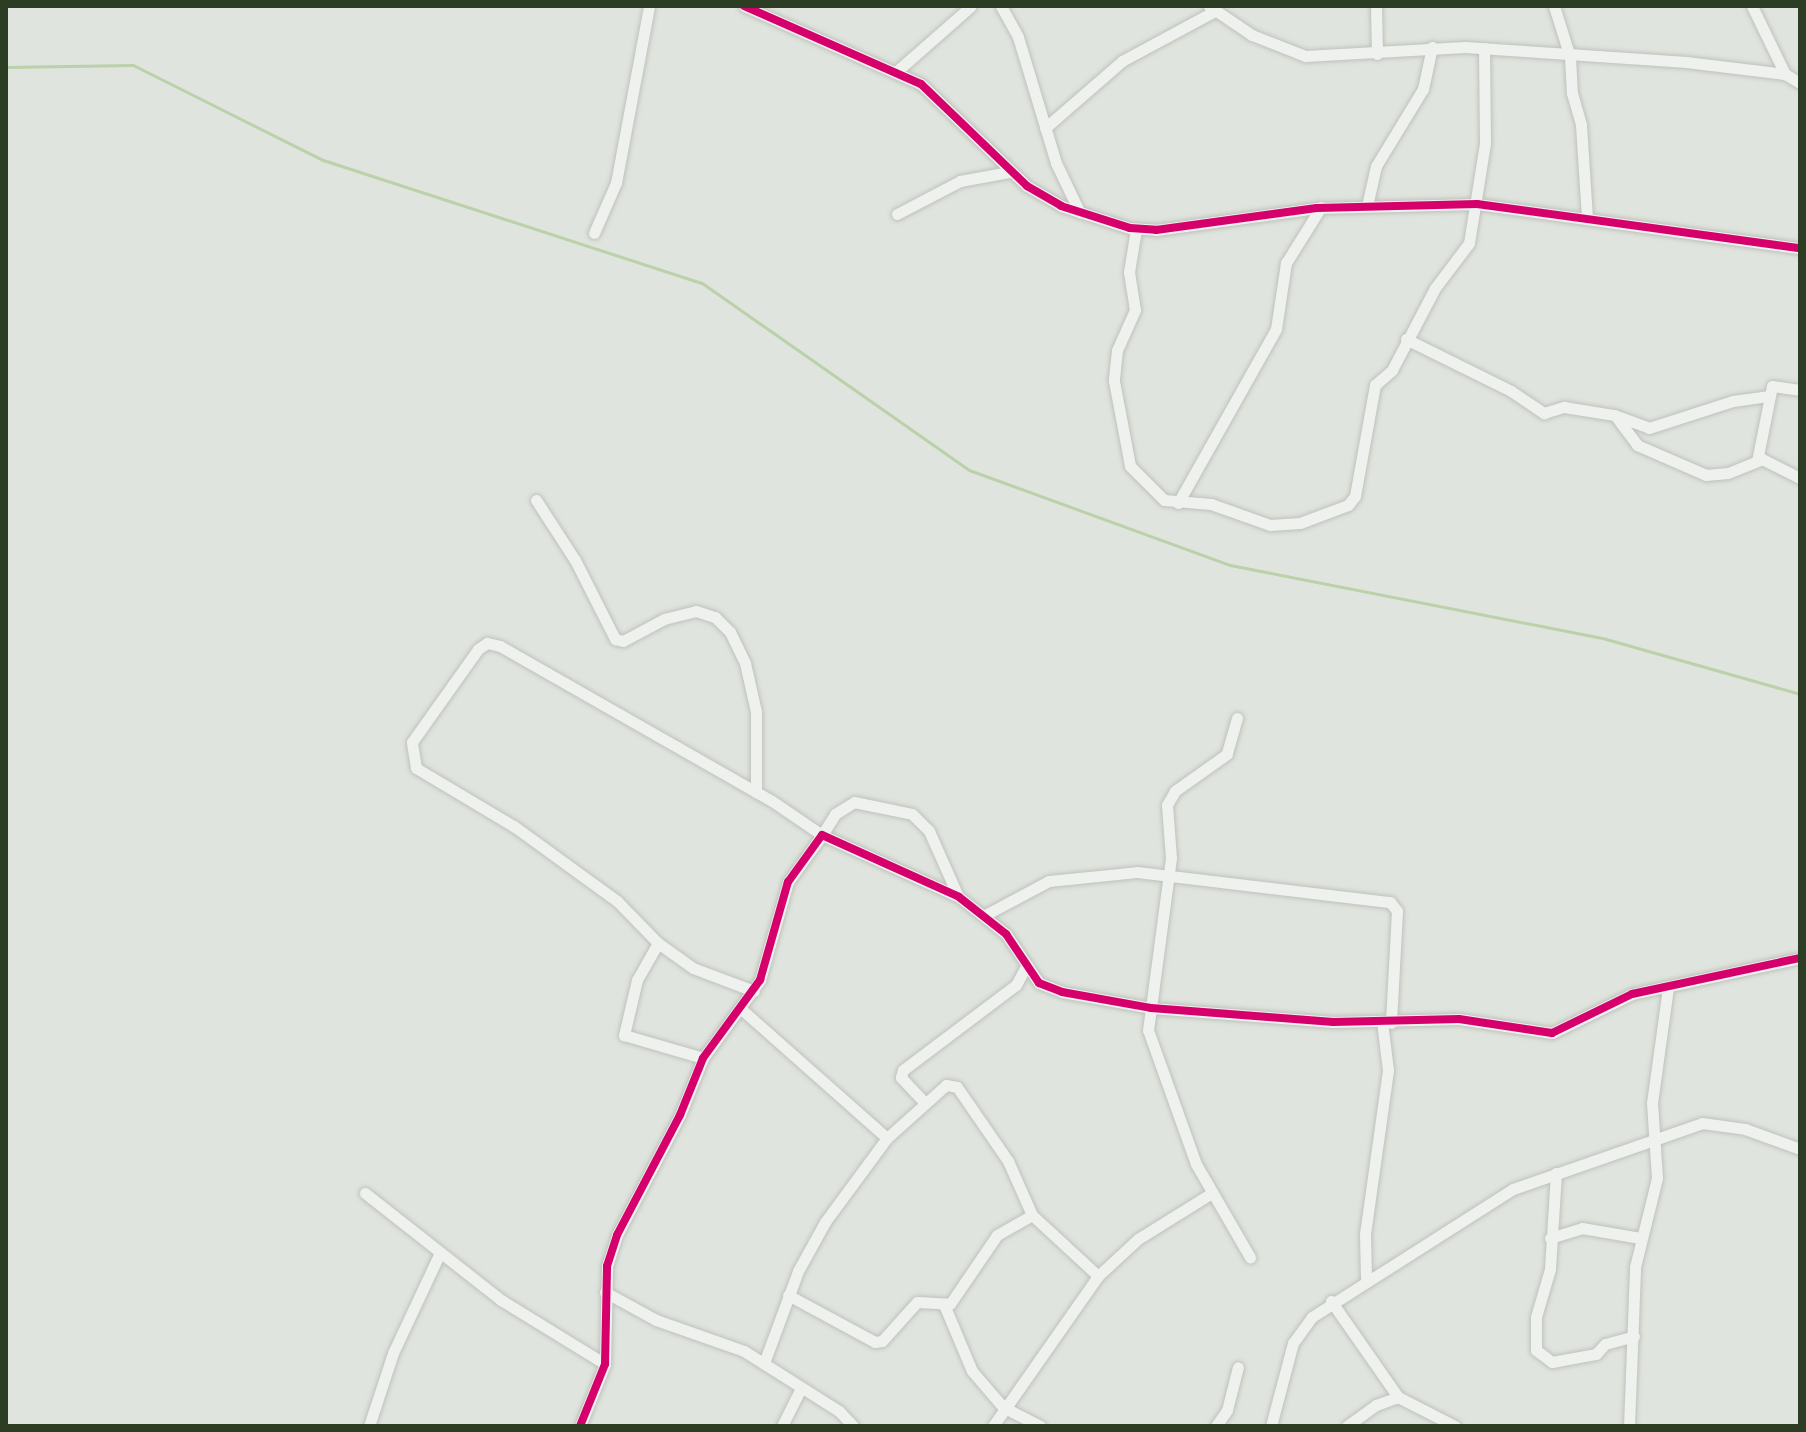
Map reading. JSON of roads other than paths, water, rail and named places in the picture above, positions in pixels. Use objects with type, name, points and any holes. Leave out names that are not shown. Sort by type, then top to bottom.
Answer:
[{"type":"street","points":[[594,233],[616,183],[649,6]]},
{"type":"street","points":[[744,6],[897,71],[944,100],[1009,172],[1080,213],[1136,229],[1321,207],[1477,204],[1800,248]]},
{"type":"street","points":[[897,71],[971,6]]},
{"type":"street","points":[[1001,6],[1018,37],[1045,128],[1080,213]]},
{"type":"street","points":[[1376,6],[1377,54]]},
{"type":"street","points":[[1554,6],[1570,57],[1585,150],[1587,218]]},
{"type":"street","points":[[1752,6],[1785,74]]},
{"type":"street","points":[[1045,128],[1122,61],[1211,9],[1305,56],[1377,54],[1432,47],[1484,48],[1570,57],[1686,62],[1785,74],[1800,83]]},
{"type":"street","points":[[1367,206],[1376,166],[1423,89],[1432,47]]},
{"type":"street","points":[[1136,229],[1129,272],[1135,310],[1117,350],[1114,381],[1124,455],[1160,498],[1178,503],[1211,504],[1270,525],[1300,523],[1348,505],[1355,496],[1375,385],[1392,370],[1435,288],[1469,243],[1485,143],[1484,48]]},
{"type":"street","points":[[897,214],[960,181],[1009,172]]},
{"type":"street","points":[[1178,503],[1276,329],[1286,263],[1321,207]]},
{"type":"street","points":[[1406,339],[1511,391],[1544,413],[1564,407],[1614,415],[1649,428],[1733,401],[1768,396]]},
{"type":"street","points":[[1757,461],[1768,396],[1774,385],[1800,390]]},
{"type":"street","points":[[1614,415],[1637,445],[1706,475],[1728,473],[1757,461],[1770,461],[1800,478]]},
{"type":"street","points":[[536,500],[575,560],[615,639],[623,641],[664,619],[696,611],[709,613],[730,632],[745,663],[756,712],[756,792]]},
{"type":"street","points":[[754,991],[707,977],[658,943],[617,901],[515,827],[416,768],[412,742],[465,662],[492,642],[756,792],[822,835],[959,897],[985,915],[1015,945],[1039,983],[1062,992],[1151,1008],[1386,1022],[1459,1019],[1552,1033],[1632,994],[1800,958]]},
{"type":"street","points":[[1237,718],[1227,754],[1170,796],[1170,872],[1148,1030],[1160,1072],[1210,1194],[1250,1257]]},
{"type":"street","points":[[580,1426],[605,1364],[609,1321],[605,1292],[617,1235],[680,1115],[703,1058],[754,991],[788,882],[835,814],[854,802],[912,814],[929,831],[959,897]]},
{"type":"street","points":[[985,915],[1049,881],[1170,872],[1393,904],[1386,1022],[1388,1070],[1365,1234],[1366,1278]]},
{"type":"street","points":[[658,943],[637,980],[624,1035],[703,1058]]},
{"type":"street","points":[[924,1102],[901,1077],[903,1070],[1016,985],[1026,966]]},
{"type":"street","points":[[1629,1426],[1640,1238],[1657,1178],[1653,1085],[1668,988]]},
{"type":"street","points":[[740,1008],[887,1138]]},
{"type":"street","points":[[764,1363],[809,1247],[887,1138],[946,1085],[957,1087],[1008,1161],[1032,1215],[1098,1276]]},
{"type":"street","points":[[1271,1426],[1293,1343],[1331,1301],[1513,1189],[1687,1126],[1719,1124],[1800,1149]]},
{"type":"street","points":[[1556,1173],[1550,1269],[1534,1341],[1541,1356],[1552,1362],[1596,1354],[1605,1344],[1634,1336]]},
{"type":"street","points":[[365,1193],[439,1255],[536,1325],[605,1364]]},
{"type":"street","points":[[993,1426],[1098,1276],[1138,1239],[1210,1194]]},
{"type":"street","points":[[945,1307],[997,1235],[1032,1215]]},
{"type":"street","points":[[1550,1238],[1582,1228],[1640,1238]]},
{"type":"street","points":[[369,1426],[393,1353],[439,1255]]},
{"type":"street","points":[[605,1292],[630,1308],[733,1345],[800,1390],[839,1411],[853,1426]]},
{"type":"street","points":[[788,1295],[875,1342],[886,1339],[917,1302],[945,1307]]},
{"type":"street","points":[[1331,1301],[1398,1397],[1455,1426]]},
{"type":"street","points":[[945,1307],[972,1371],[1005,1409],[1040,1426]]},
{"type":"street","points":[[1216,1426],[1227,1410],[1238,1367]]},
{"type":"street","points":[[782,1426],[800,1390]]},
{"type":"street","points":[[1347,1426],[1376,1405],[1398,1397]]},
{"type":"waterway","points":[[6,67],[133,65],[323,160],[702,283],[969,470],[1230,565],[1606,639],[1800,694]]}]
